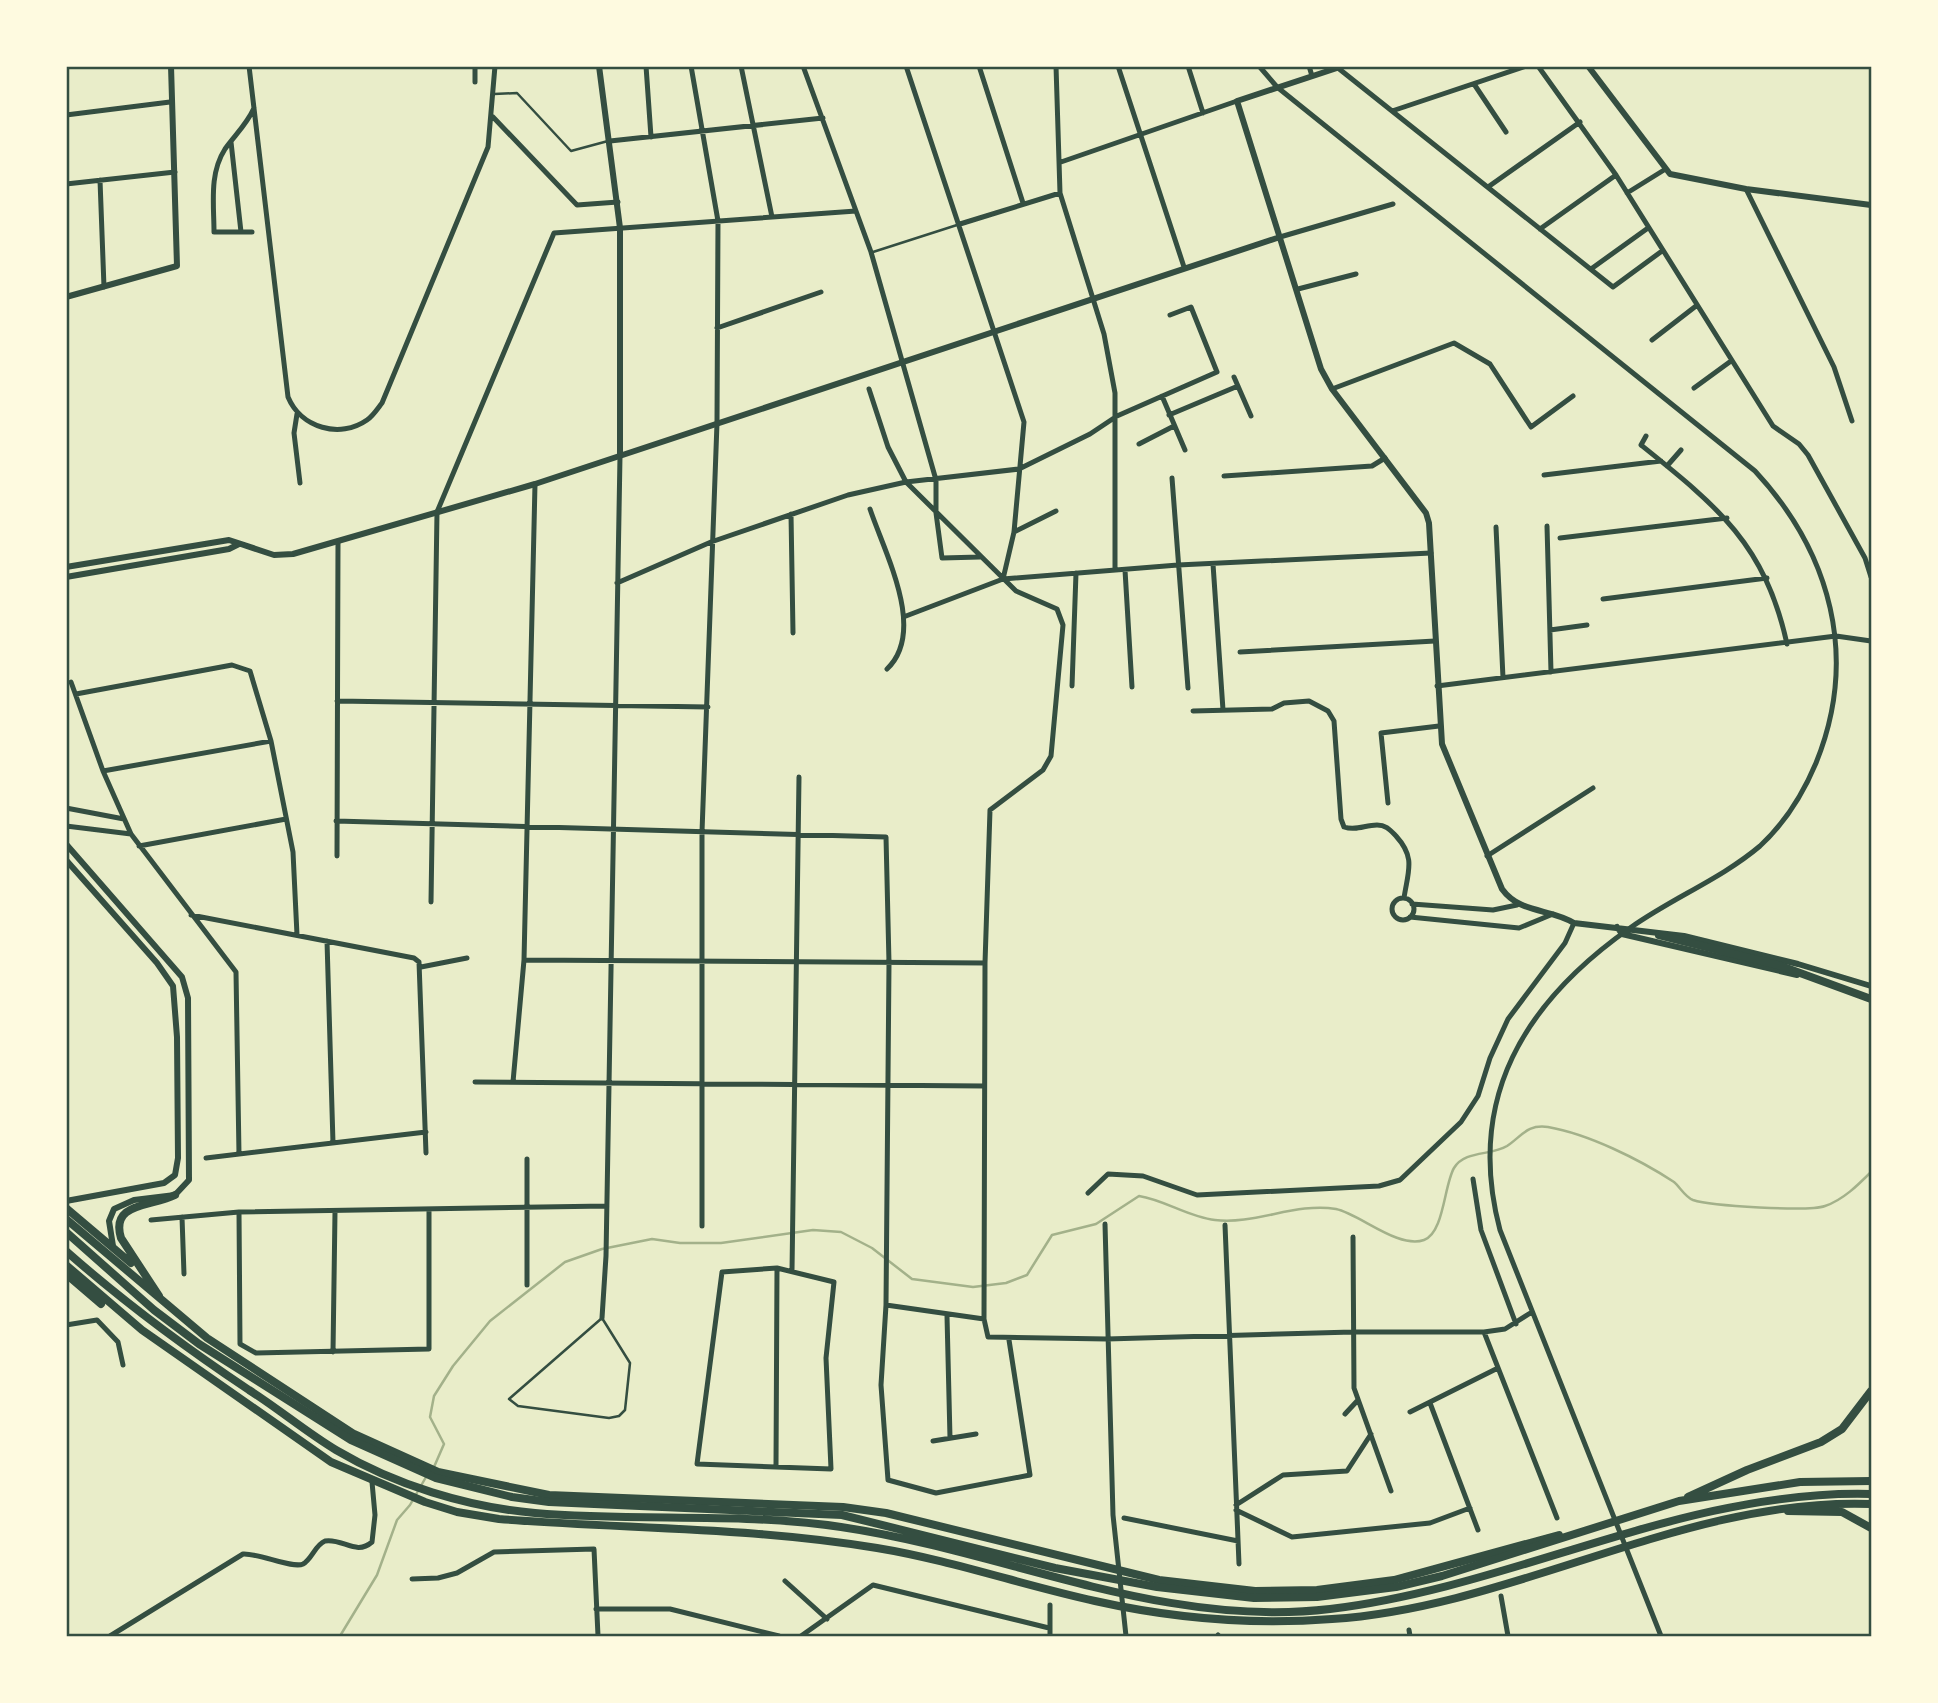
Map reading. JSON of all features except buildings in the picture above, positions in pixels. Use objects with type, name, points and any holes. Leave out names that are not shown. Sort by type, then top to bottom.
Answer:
[{"type":"main road","points":[[1659,935],[1781,966],[1871,1000]]},
{"type":"main road","points":[[162,1302],[121,1238],[118,1227],[120,1218],[127,1210],[164,1201],[175,1195]]},
{"type":"main road","points":[[66,1208],[131,1263]]},
{"type":"main road","points":[[66,1219],[207,1338],[310,1408],[419,1469]]},
{"type":"main road","points":[[66,1232],[154,1310],[258,1384],[351,1440],[437,1475],[512,1497],[549,1502],[842,1515],[1055,1568],[1108,1572]]},
{"type":"main road","points":[[66,1251],[193,1354],[337,1451],[403,1482],[428,1490],[500,1509],[536,1513],[693,1516],[841,1527],[1129,1596],[1199,1608],[1262,1612],[1326,1609],[1448,1588],[1637,1532],[1759,1500],[1839,1493],[1871,1494]]},
{"type":"main road","points":[[66,1265],[142,1330],[331,1462],[372,1482],[425,1502],[457,1512],[499,1520],[783,1535],[880,1548],[1130,1608],[1267,1621],[1336,1619],[1439,1601],[1640,1543],[1760,1512],[1814,1504],[1871,1504]]},
{"type":"main road","points":[[66,1274],[101,1304]]},
{"type":"main road","points":[[437,1475],[549,1495],[807,1505],[886,1513],[1198,1594],[1317,1597],[1396,1587],[1442,1576],[1679,1501],[1747,1470],[1821,1443],[1842,1429],[1871,1391]]},
{"type":"main road","points":[[1679,1501],[1800,1482],[1871,1480]]},
{"type":"main road","points":[[1760,1512],[1842,1512],[1871,1528]]},
{"type":"street","points":[[66,297],[177,266],[171,66]]},
{"type":"street","points":[[249,66],[289,397],[298,414],[311,423],[333,430],[352,427],[368,419],[382,403],[488,147],[493,117],[495,66]]},
{"type":"street","points":[[475,66],[475,82]]},
{"type":"street","points":[[599,66],[620,228],[620,456],[614,829],[607,1239],[602,1318]]},
{"type":"street","points":[[646,66],[651,137]]},
{"type":"street","points":[[691,66],[718,221],[717,423],[702,832],[702,1226]]},
{"type":"street","points":[[741,66],[772,218]]},
{"type":"street","points":[[803,66],[871,253],[936,480],[936,513],[942,558],[980,557]]},
{"type":"street","points":[[906,66],[1024,422],[1014,532],[1003,579]]},
{"type":"street","points":[[979,66],[1023,203]]},
{"type":"street","points":[[1056,66],[1060,193],[1112,364],[1116,416],[1115,570]]},
{"type":"street","points":[[1118,66],[1184,267]]},
{"type":"street","points":[[1188,66],[1203,113]]},
{"type":"street","points":[[1259,66],[1277,87],[1755,471],[1795,519],[1828,596],[1838,662],[1830,723],[1808,783],[1794,805],[1759,847],[1707,882],[1629,928],[1576,968],[1539,1010],[1500,1087],[1491,1136],[1494,1206],[1532,1312],[1661,1636]]},
{"type":"street","points":[[1309,66],[1312,76]]},
{"type":"street","points":[[1392,111],[1526,66]]},
{"type":"street","points":[[1538,66],[1616,175],[1773,426],[1799,444],[1808,455],[1865,558],[1871,577]]},
{"type":"street","points":[[1588,66],[1664,170],[1676,177],[1871,205]]},
{"type":"street","points":[[1061,162],[1341,67],[1392,111],[1613,287],[1662,251]]},
{"type":"street","points":[[1474,84],[1506,132]]},
{"type":"street","points":[[1237,101],[1321,369],[1332,389],[1426,513],[1431,553],[1442,744],[1502,889],[1517,905]]},
{"type":"street","points":[[66,115],[170,102]]},
{"type":"street","points":[[252,232],[214,232],[214,175],[231,142],[254,108]]},
{"type":"street","points":[[493,117],[577,205],[618,202]]},
{"type":"street","points":[[610,141],[823,118]]},
{"type":"street","points":[[1488,187],[1580,122]]},
{"type":"street","points":[[231,142],[241,232]]},
{"type":"street","points":[[1627,193],[1664,170]]},
{"type":"street","points":[[66,184],[175,172]]},
{"type":"street","points":[[1540,229],[1616,175]]},
{"type":"street","points":[[100,180],[104,287]]},
{"type":"street","points":[[1746,189],[1834,367],[1852,421]]},
{"type":"street","points":[[960,223],[1060,193]]},
{"type":"street","points":[[66,567],[212,541],[229,540],[285,555],[338,541],[536,484],[901,364],[1092,297],[1393,204]]},
{"type":"street","points":[[431,902],[437,512],[554,233],[856,211]]},
{"type":"street","points":[[1591,269],[1648,228]]},
{"type":"street","points":[[1298,289],[1356,274]]},
{"type":"street","points":[[717,328],[821,292]]},
{"type":"street","points":[[1652,340],[1696,306]]},
{"type":"street","points":[[617,583],[711,542],[848,495],[906,482],[1019,469],[1090,433],[1116,416],[1215,374],[1217,369],[1191,307],[1170,315]]},
{"type":"street","points":[[1332,389],[1454,343],[1462,345],[1490,364],[1531,427],[1573,396]]},
{"type":"street","points":[[1694,388],[1731,361]]},
{"type":"street","points":[[1234,377],[1251,416]]},
{"type":"street","points":[[1169,415],[1238,386]]},
{"type":"street","points":[[869,389],[888,447],[906,482],[1016,591],[1057,610],[1062,617],[1063,637],[1051,756],[1043,770],[990,810],[985,963],[984,1332],[994,1339],[1009,1340],[1353,1332],[1484,1332],[1516,1324],[1532,1312]]},
{"type":"street","points":[[1162,396],[1185,450]]},
{"type":"street","points":[[298,414],[294,433],[300,483]]},
{"type":"street","points":[[1139,444],[1174,425]]},
{"type":"street","points":[[1646,436],[1641,445],[1727,518],[1749,546],[1767,578],[1780,610],[1787,644]]},
{"type":"street","points":[[1667,466],[1681,450]]},
{"type":"street","points":[[1224,476],[1372,466],[1385,458]]},
{"type":"street","points":[[1544,475],[1661,461]]},
{"type":"street","points":[[1172,478],[1188,688]]},
{"type":"street","points":[[513,1082],[524,960],[536,484]]},
{"type":"street","points":[[870,509],[906,616],[902,650],[887,669]]},
{"type":"street","points":[[1014,532],[1056,511]]},
{"type":"street","points":[[791,514],[793,633]]},
{"type":"street","points":[[1560,538],[1727,518]]},
{"type":"street","points":[[1547,526],[1551,673]]},
{"type":"street","points":[[1496,527],[1503,678]]},
{"type":"street","points":[[212,541],[214,551]]},
{"type":"street","points":[[337,856],[338,541]]},
{"type":"street","points":[[66,578],[239,544]]},
{"type":"street","points":[[906,616],[1003,579],[1178,565],[1431,553]]},
{"type":"street","points":[[1213,564],[1223,710]]},
{"type":"street","points":[[1125,569],[1132,687]]},
{"type":"street","points":[[1072,686],[1076,573]]},
{"type":"street","points":[[1603,599],[1767,578]]},
{"type":"street","points":[[1550,630],[1587,625]]},
{"type":"street","points":[[1437,687],[1836,636],[1871,640]]},
{"type":"street","points":[[1240,652],[1435,641]]},
{"type":"street","points":[[76,694],[232,665],[250,671],[271,740],[293,852],[297,935]]},
{"type":"street","points":[[71,682],[103,771],[131,834],[236,972],[239,1154]]},
{"type":"street","points":[[337,701],[708,708]]},
{"type":"street","points":[[1193,711],[1272,709],[1284,704],[1309,701],[1328,711],[1334,722],[1344,827],[1352,830],[1379,825],[1388,828],[1407,848],[1410,860],[1404,898]]},
{"type":"street","points":[[1388,803],[1381,733],[1439,726]]},
{"type":"street","points":[[103,771],[271,740]]},
{"type":"street","points":[[792,1271],[799,777]]},
{"type":"street","points":[[1487,856],[1593,788]]},
{"type":"street","points":[[66,808],[124,819]]},
{"type":"street","points":[[139,846],[286,819]]},
{"type":"street","points":[[336,821],[886,837],[889,962],[884,1267],[886,1305],[881,1385],[888,1480],[936,1493],[1030,1475],[1009,1340]]},
{"type":"street","points":[[66,826],[131,834]]},
{"type":"street","points":[[66,844],[167,959],[186,987],[189,1180],[175,1195],[127,1202],[114,1209],[109,1221],[113,1246]]},
{"type":"street","points":[[66,860],[158,963],[176,998],[178,1164],[175,1175],[152,1186],[66,1201]]},
{"type":"street","points":[[96,893],[103,886]]},
{"type":"street","points":[[102,900],[109,894]]},
{"type":"street","points":[[1404,898],[1412,904],[1493,911],[1517,905],[1553,914],[1574,923],[1684,936],[1871,986]]},
{"type":"street","points":[[1404,898],[1395,901],[1392,912],[1400,920],[1410,917],[1518,928],[1553,914]]},
{"type":"street","points":[[1410,917],[1412,904]]},
{"type":"street","points":[[191,915],[414,958],[421,967],[426,1153]]},
{"type":"street","points":[[1087,1193],[1108,1174],[1143,1176],[1198,1195],[1379,1186],[1400,1180],[1461,1122],[1478,1096],[1490,1058],[1508,1019],[1565,943],[1574,923]]},
{"type":"street","points":[[1617,927],[1622,934],[1795,975],[1871,1000]]},
{"type":"street","points":[[327,941],[333,1143]]},
{"type":"street","points":[[421,967],[467,957]]},
{"type":"street","points":[[158,963],[167,959]]},
{"type":"street","points":[[524,960],[985,963]]},
{"type":"street","points":[[164,972],[173,968]]},
{"type":"street","points":[[1857,996],[1862,982]]},
{"type":"street","points":[[177,1037],[188,1038]]},
{"type":"street","points":[[475,1082],[984,1086]]},
{"type":"street","points":[[206,1158],[426,1132]]},
{"type":"street","points":[[527,1159],[527,1284]]},
{"type":"street","points":[[1473,1179],[1480,1230],[1516,1324]]},
{"type":"street","points":[[152,1186],[155,1197]]},
{"type":"street","points":[[151,1220],[239,1212],[607,1206]]},
{"type":"street","points":[[239,1212],[240,1344],[256,1353],[429,1349],[429,1211]]},
{"type":"street","points":[[333,1352],[335,1212]]},
{"type":"street","points":[[182,1217],[184,1274]]},
{"type":"street","points":[[1105,1224],[1113,1515],[1126,1636]]},
{"type":"street","points":[[1225,1225],[1239,1564]]},
{"type":"street","points":[[1353,1237],[1354,1388],[1391,1491]]},
{"type":"street","points":[[776,1467],[777,1268]]},
{"type":"street","points":[[777,1268],[792,1271],[834,1282],[826,1358],[831,1469],[698,1464],[722,1272],[777,1268]]},
{"type":"street","points":[[886,1305],[947,1316],[984,1319]]},
{"type":"street","points":[[947,1316],[950,1438]]},
{"type":"street","points":[[66,1325],[97,1320],[118,1342],[123,1365]]},
{"type":"street","points":[[1484,1332],[1557,1518]]},
{"type":"street","points":[[1410,1412],[1498,1368]]},
{"type":"street","points":[[1345,1413],[1358,1400]]},
{"type":"street","points":[[1430,1403],[1478,1530]]},
{"type":"street","points":[[933,1441],[976,1434]]},
{"type":"street","points":[[1236,1508],[1283,1475],[1347,1471],[1371,1434]]},
{"type":"street","points":[[110,1636],[243,1554],[258,1553],[295,1566],[304,1563],[325,1541],[331,1539],[358,1549],[366,1548],[372,1542],[376,1516],[372,1482]]},
{"type":"street","points":[[1236,1508],[1292,1537],[1430,1523],[1470,1508]]},
{"type":"street","points":[[1124,1518],[1238,1541]]},
{"type":"street","points":[[412,1579],[438,1578],[457,1573],[494,1552],[594,1549],[598,1636]]},
{"type":"street","points":[[785,1581],[827,1619]]},
{"type":"street","points":[[802,1636],[873,1585],[1049,1628]]},
{"type":"street","points":[[1502,1597],[1508,1636]]},
{"type":"street","points":[[1050,1605],[1050,1636]]},
{"type":"street","points":[[596,1609],[670,1609],[779,1636]]},
{"type":"lane","points":[[494,94],[517,93],[571,151],[610,141]]},
{"type":"lane","points":[[871,253],[960,223]]},
{"type":"lane","points":[[602,1318],[630,1363],[625,1410],[619,1416],[609,1418],[518,1406],[509,1399],[520,1390],[602,1318]]},
{"type":"waterway","points":[[434,1467],[444,1444],[430,1417],[434,1396],[453,1366],[490,1321],[565,1262],[602,1249],[652,1239],[680,1243],[721,1243],[813,1230],[841,1232],[872,1248],[912,1279],[973,1287],[1006,1283],[1027,1275],[1052,1235],[1096,1224],[1139,1196],[1195,1216],[1230,1221],[1306,1208],[1336,1209],[1403,1240],[1424,1240],[1431,1236],[1436,1228],[1451,1176],[1459,1162],[1471,1156],[1501,1149],[1535,1127],[1563,1130],[1613,1148],[1674,1182],[1690,1199],[1703,1202],[1738,1206],[1815,1208],[1844,1196],[1871,1172]]},
{"type":"waterway","points":[[340,1636],[377,1575],[397,1520],[410,1505],[426,1477]]}]
